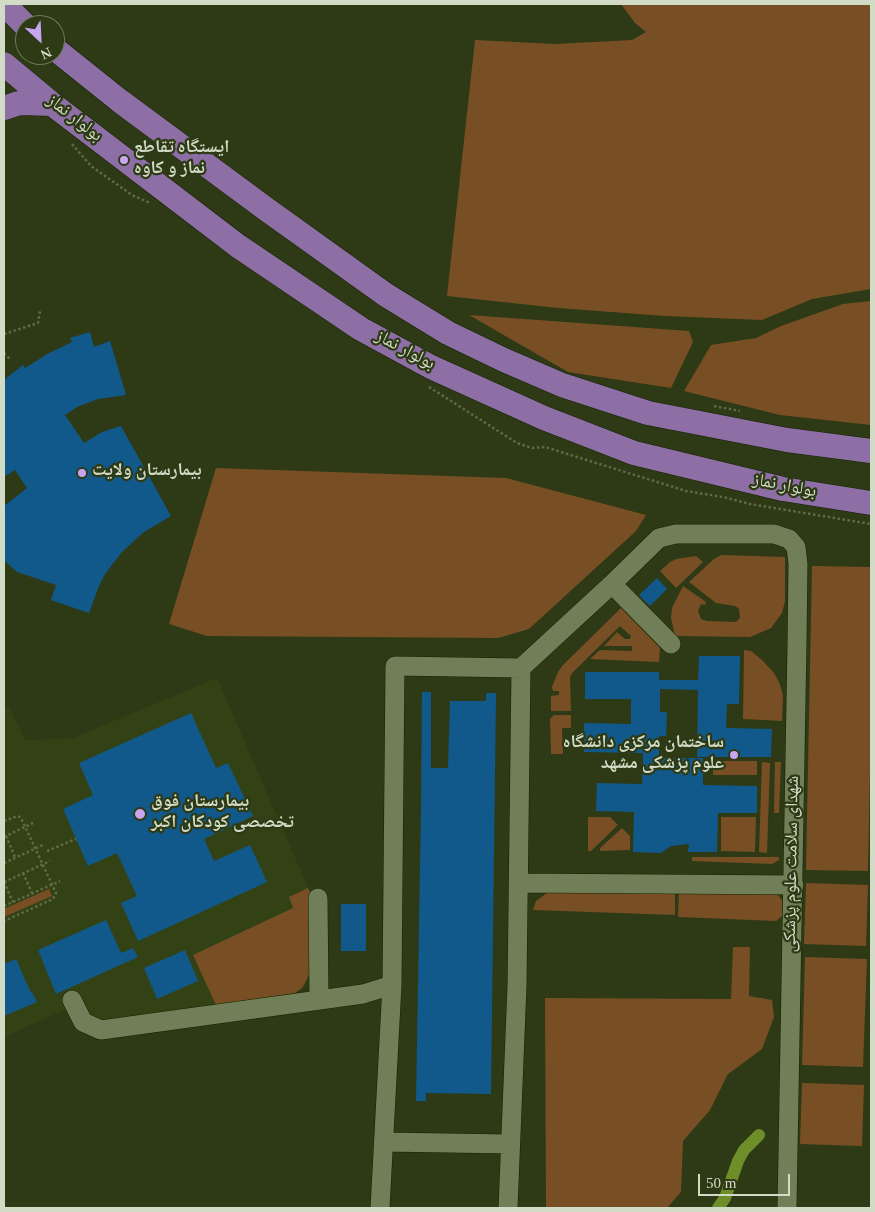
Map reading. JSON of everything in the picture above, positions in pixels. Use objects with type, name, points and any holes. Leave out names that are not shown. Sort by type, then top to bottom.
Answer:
[{"type":"main road","points":[[4,4],[15,15]]},
{"type":"main road","points":[[65,57],[266,209],[386,295],[448,333],[562,385],[648,413],[787,440],[871,451]]},
{"type":"main road","name":"بولوار نماز","points":[[4,64],[52,104],[238,246],[361,329],[431,367],[544,418],[634,453],[783,490],[871,503]]},
{"type":"main road","points":[[4,108],[19,102],[52,104]]},
{"type":"lane","name":"شهدای سلامت علوم پزشکی","points":[[612,584],[659,538],[676,534],[774,534],[789,539],[796,547],[798,564],[794,885],[787,1208]]},
{"type":"lane","points":[[380,1208],[392,985],[395,666],[521,668],[612,584],[671,644]]},
{"type":"lane","points":[[508,1208],[517,986],[521,668]]},
{"type":"lane","points":[[518,882],[794,885]]},
{"type":"lane","points":[[318,898],[319,998]]},
{"type":"lane","points":[[72,1000],[84,1022],[101,1030],[319,998],[363,994],[392,985]]},
{"type":"lane","points":[[384,1142],[510,1144]]},
{"type":"path","points":[[4,334],[38,323],[40,311]]},
{"type":"path","points":[[4,353],[11,360]]},
{"type":"path","points":[[705,405],[742,412]]},
{"type":"path","points":[[4,821],[18,816],[21,818],[56,893],[53,899],[4,921]]},
{"type":"path","points":[[16,858],[5,836],[33,823]]},
{"type":"path","points":[[46,851],[76,839]]},
{"type":"path","points":[[4,863],[43,845]]},
{"type":"path","points":[[13,902],[4,882],[50,861]]},
{"type":"path","points":[[23,873],[32,893]]},
{"type":"path","points":[[4,906],[60,881]]},
{"type":"shaded area","points":[[621,4],[871,4],[871,289],[812,299],[762,320],[665,316],[558,308],[447,296],[475,40],[555,44],[632,40],[646,32],[635,23]]},
{"type":"shaded area","points":[[871,301],[871,425],[780,415],[684,391],[711,345],[756,338],[781,326],[843,304]]},
{"type":"shaded area","points":[[469,315],[689,331],[693,342],[671,388],[568,372]]},
{"type":"shaded area","points":[[216,468],[506,478],[646,515],[636,531],[529,629],[498,638],[207,636],[169,624]]},
{"type":"shaded area","points":[[721,555],[785,557],[785,601],[782,613],[771,628],[750,637],[675,636],[671,618],[672,608],[683,586],[706,602],[705,605],[701,604],[698,611],[701,619],[736,622],[740,618],[739,609],[735,606],[716,603],[689,582]]},
{"type":"shaded area","points":[[696,556],[703,562],[676,588],[660,571],[676,559]]},
{"type":"shaded area","points":[[812,566],[871,567],[868,871],[806,870]]},
{"type":"shaded area","points":[[621,608],[660,648],[659,662],[590,659],[600,650],[632,651],[632,646],[604,646],[617,632],[625,639],[630,639],[631,636],[620,626],[572,673],[570,678],[571,711],[551,711],[551,696],[559,695],[559,691],[553,691],[552,687],[558,672]]},
{"type":"shaded area","points":[[744,650],[751,651],[762,660],[774,673],[779,682],[783,695],[782,721],[743,719]]},
{"type":"shaded area","name":"بیمارستان فوق تخصصی کودکان اکبر","points":[[217,678],[310,892],[309,975],[306,983],[295,993],[101,1023],[91,1020],[80,1003],[4,1037],[4,710],[9,707],[25,740],[73,738]]},
{"type":"shaded area","points":[[554,715],[571,715],[571,728],[562,728],[563,754],[551,754],[550,719]]},
{"type":"shaded area","points":[[713,761],[757,761],[757,775],[713,775]]},
{"type":"shaded area","points":[[762,762],[770,763],[767,853],[759,852]]},
{"type":"shaded area","points":[[775,762],[781,762],[779,813],[774,813]]},
{"type":"shaded area","points":[[588,817],[610,817],[618,825],[591,851],[588,851]]},
{"type":"shaded area","points":[[721,817],[756,817],[755,852],[721,851]]},
{"type":"shaded area","points":[[622,828],[630,836],[630,850],[600,851],[600,848]]},
{"type":"shaded area","points":[[692,857],[779,857],[779,860],[772,864],[692,861]]},
{"type":"shaded area","points":[[806,883],[868,885],[866,946],[804,944]]},
{"type":"shaded area","points":[[308,888],[310,892],[309,975],[302,988],[295,993],[216,1005],[193,955],[293,908],[289,897]]},
{"type":"shaded area","points":[[49,889],[52,896],[4,917],[4,909]]},
{"type":"shaded area","points":[[551,890],[675,891],[675,915],[533,910],[536,901]]},
{"type":"shaded area","points":[[679,890],[777,894],[782,900],[782,916],[776,921],[678,917]]},
{"type":"shaded area","points":[[733,947],[750,947],[749,996],[772,1000],[774,1017],[762,1049],[728,1074],[710,1110],[683,1141],[681,1192],[667,1208],[546,1208],[545,998],[731,999]]},
{"type":"shaded area","points":[[805,957],[867,959],[863,1067],[802,1065]]},
{"type":"shaded area","points":[[802,1083],[864,1085],[862,1146],[800,1144]]},
{"type":"building","name":"بیمارستان ولایت","points":[[90,332],[94,347],[110,341],[126,395],[98,399],[77,407],[65,415],[84,443],[102,432],[121,426],[171,516],[144,532],[122,552],[105,574],[89,613],[51,600],[56,585],[17,572],[4,560],[4,506],[27,488],[15,470],[4,477],[4,380],[23,365],[25,368],[49,353],[72,342],[70,338]]},
{"type":"building","points":[[657,578],[667,589],[650,606],[639,595]]},
{"type":"building","name":"ساختمان مرکزی دانشگاه علوم پزشکی مشهد","points":[[699,656],[740,656],[739,704],[727,704],[726,728],[772,729],[771,757],[697,757],[698,690],[660,689],[660,712],[667,712],[666,736],[659,736],[659,758],[703,758],[703,785],[757,786],[757,813],[718,813],[717,852],[688,852],[689,844],[671,846],[661,853],[633,852],[634,812],[596,811],[597,783],[642,784],[643,753],[584,752],[584,723],[631,724],[631,699],[585,699],[585,672],[659,672],[659,680],[698,680]]},
{"type":"building","points":[[422,692],[431,692],[431,768],[448,768],[450,701],[486,701],[486,693],[496,693],[491,1094],[426,1093],[426,1101],[416,1101],[421,808]]},
{"type":"building","points":[[191,713],[216,768],[228,763],[253,816],[204,839],[214,861],[250,845],[267,882],[138,941],[121,903],[137,896],[117,853],[88,866],[63,809],[93,795],[79,763]]},
{"type":"building","points":[[341,904],[366,904],[366,951],[341,951]]},
{"type":"building","points":[[106,920],[121,953],[133,948],[138,957],[56,994],[38,950]]},
{"type":"building","points":[[185,950],[198,981],[157,999],[144,968]]},
{"type":"building","points":[[16,959],[37,1002],[4,1016],[4,964]]},
{"type":"waterway","points":[[718,1208],[725,1198],[738,1161],[744,1150],[759,1135]]},
{"type":"place","name":"ایستگاه تقاطع نماز و کاوه","points":[[124,160]]},
{"type":"place","name":"بیمارستان ولایت","points":[[82,473]]},
{"type":"place","name":"ساختمان مرکزی دانشگاه علوم پزشکی مشهد","points":[[734,755]]},
{"type":"place","name":"بیمارستان فوق تخصصی کودکان اکبر","points":[[140,814]]}]
